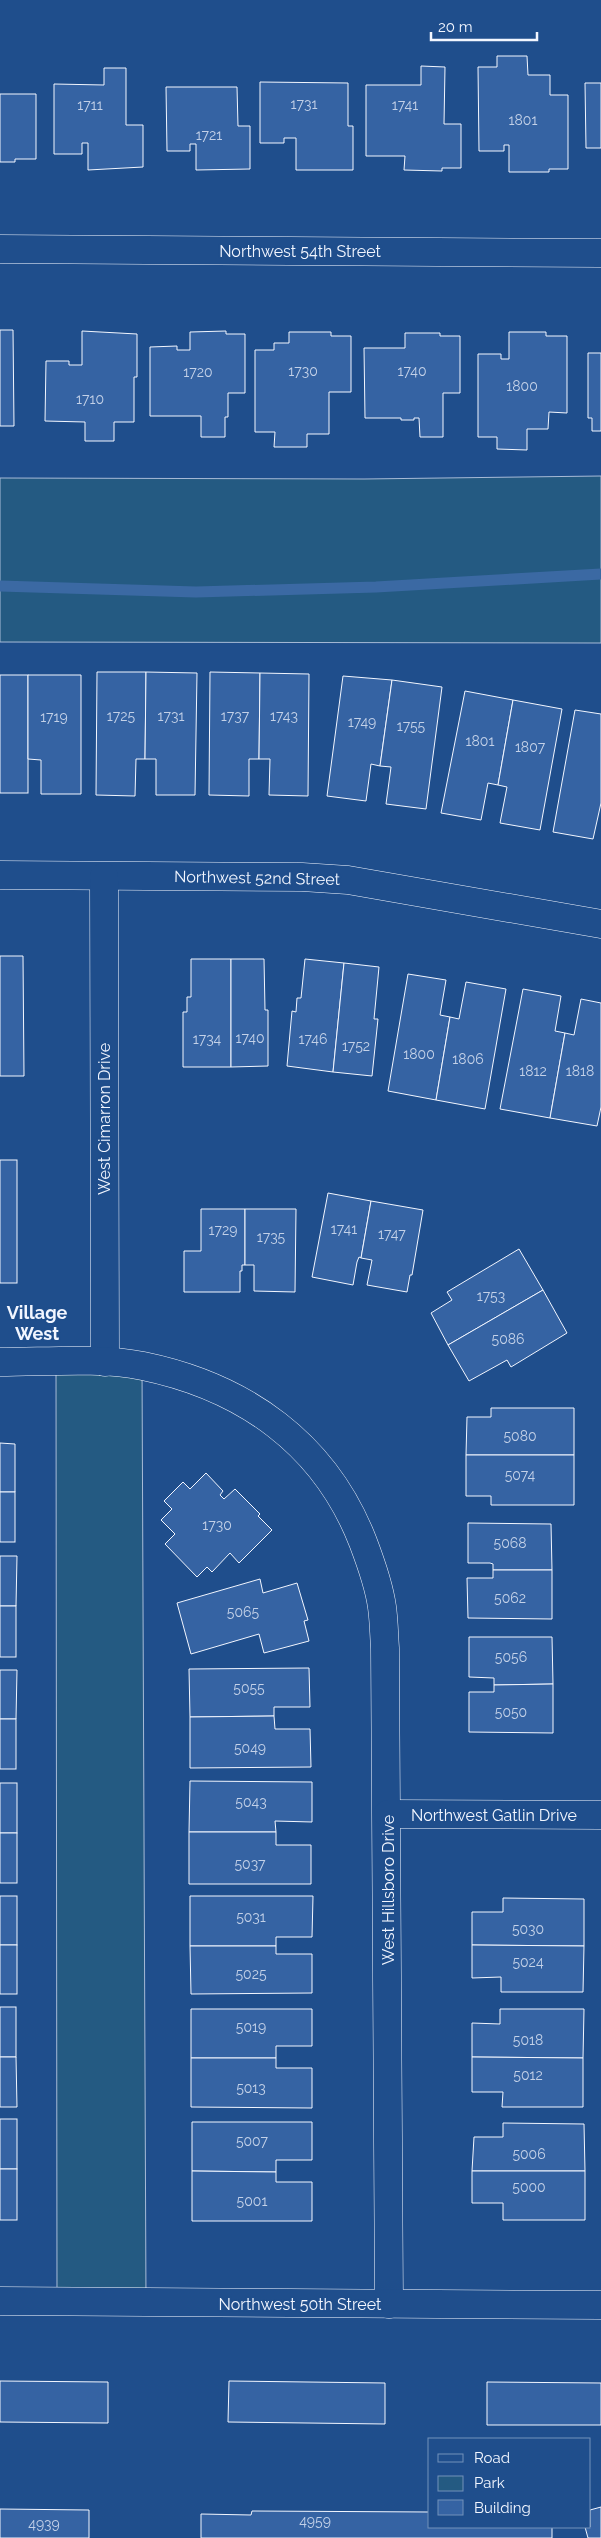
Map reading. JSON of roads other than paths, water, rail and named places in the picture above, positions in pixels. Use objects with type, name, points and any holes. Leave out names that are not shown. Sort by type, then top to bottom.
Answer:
[{"type":"street","name":"Northwest 54th Street","points":[[0,250],[601,254]]},
{"type":"street","name":"Northwest 52nd Street","points":[[0,875],[302,877],[348,880],[601,924]]},
{"type":"street","name":"West Cimarron Drive","points":[[104,877],[105,1362]]},
{"type":"street","name":"West Hillsboro Drive","points":[[0,1362],[105,1362],[142,1366],[218,1388],[241,1399],[266,1415],[305,1450],[335,1485],[353,1517],[372,1566],[382,1606],[385,1648],[388,1814],[389,2304]]},
{"type":"street","name":"Northwest Gatlin Drive","points":[[388,1814],[601,1815]]},
{"type":"street","name":"Northwest 50th Street","points":[[0,2301],[601,2305]]},
{"type":"waterway","points":[[0,586],[196,592],[376,587],[601,574]]},
{"type":"district","name":"Village West","points":[[37,1322]]}]
